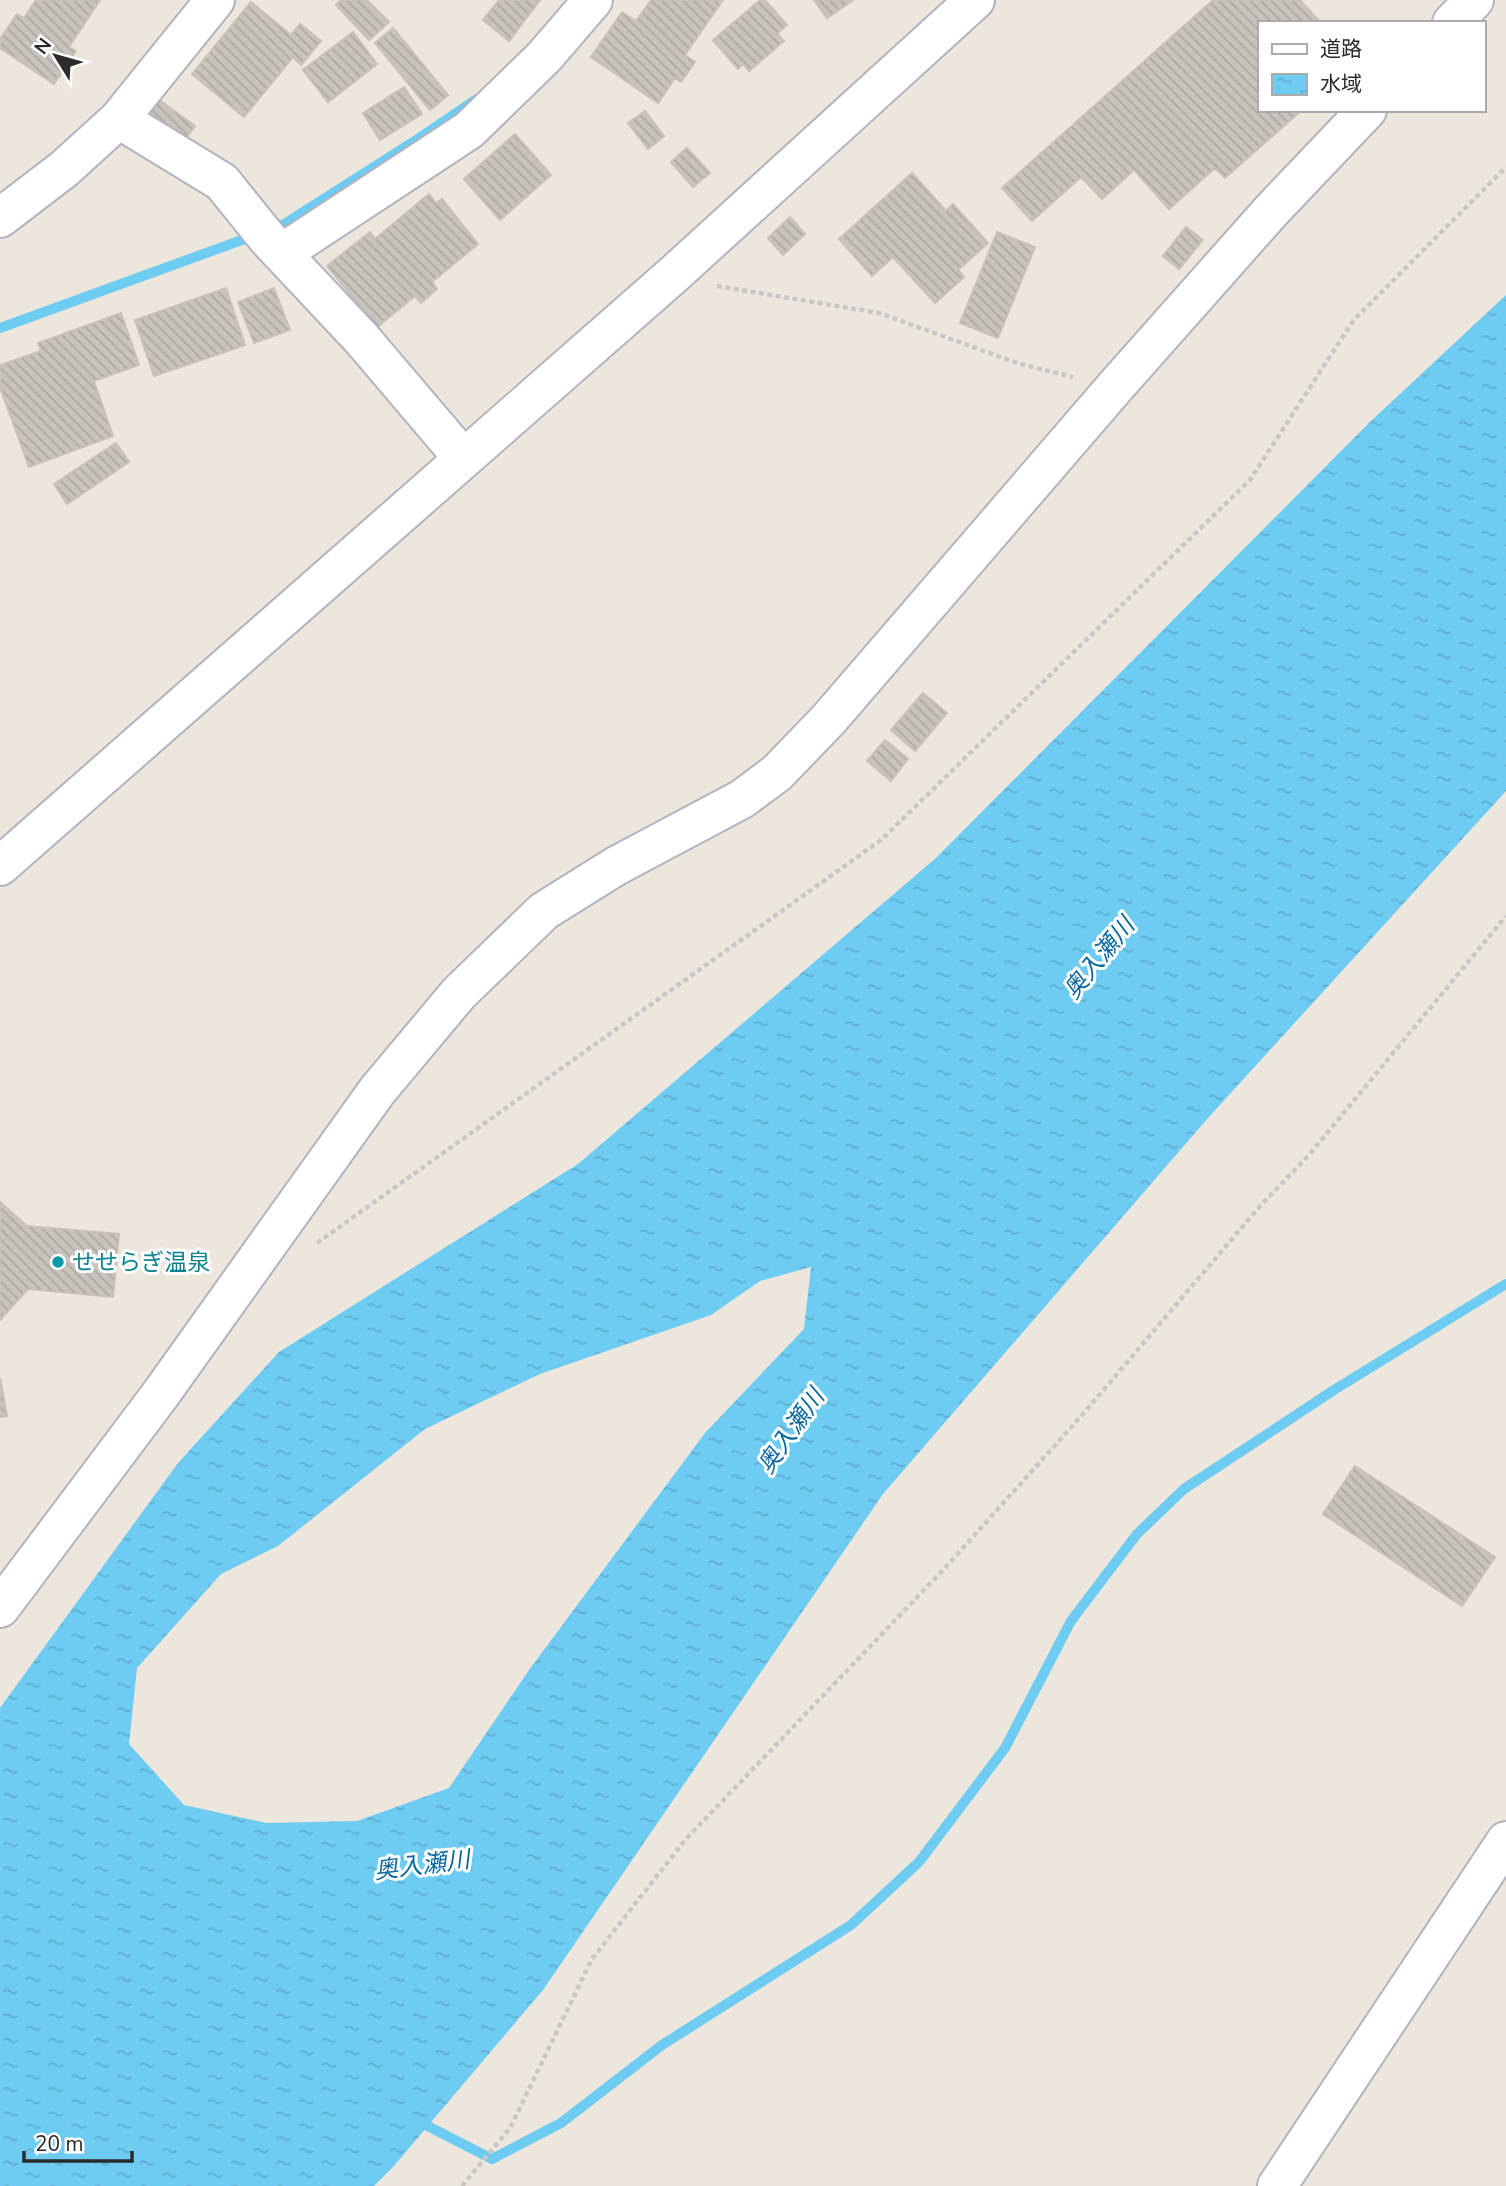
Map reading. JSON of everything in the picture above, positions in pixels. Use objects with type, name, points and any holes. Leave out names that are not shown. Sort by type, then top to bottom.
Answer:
[{"type":"street","points":[[0,218],[64,169],[119,119],[215,0]]},
{"type":"street","points":[[269,238],[469,130],[544,57],[593,0]]},
{"type":"street","points":[[0,866],[673,275],[975,0]]},
{"type":"street","points":[[1454,21],[1474,0]]},
{"type":"street","points":[[0,1608],[160,1395],[377,1091],[459,993],[544,911],[616,866],[742,799],[777,773],[829,719],[1115,387],[1271,211],[1365,112]]},
{"type":"street","points":[[119,119],[222,181],[463,458]]},
{"type":"street","points":[[1277,2186],[1506,1841]]},
{"type":"path","points":[[309,1248],[881,840],[1250,480],[1353,321],[1506,167]]},
{"type":"path","points":[[673,275],[723,287],[879,313],[1020,364],[1115,387]]},
{"type":"path","points":[[462,2186],[510,2128],[592,1959],[686,1839],[945,1568],[1083,1414],[1261,1205],[1309,1155],[1506,916]]},
{"type":"water","name":"奥入瀬川","points":[[1506,295],[1506,791],[1208,1118],[883,1494],[543,1990],[374,2186],[0,2186],[0,1708],[178,1463],[279,1352],[578,1164],[936,858],[1370,422]],"holes":[[[811,1267],[804,1329],[705,1433],[529,1670],[449,1788],[357,1821],[266,1823],[184,1805],[129,1744],[137,1668],[221,1574],[278,1546],[425,1429],[540,1374],[711,1315],[760,1281]]]},
{"type":"building","points":[[36,0],[100,0],[69,47],[76,51],[54,84],[0,48],[0,39],[17,14],[24,18]]},
{"type":"building","points":[[341,0],[367,0],[389,22],[369,40],[336,5]]},
{"type":"building","points":[[499,0],[540,0],[509,41],[483,20]]},
{"type":"building","points":[[651,0],[723,0],[685,55],[695,62],[681,82],[675,78],[658,103],[591,57],[622,12],[636,21]]},
{"type":"building","points":[[760,0],[765,0],[787,25],[777,34],[784,41],[749,71],[743,64],[738,69],[713,40]]},
{"type":"building","points":[[814,0],[853,0],[827,18]]},
{"type":"building","points":[[1213,0],[1300,0],[1319,21],[1258,21],[1258,112],[1300,112],[1225,178],[1215,168],[1169,209],[1134,170],[1102,199],[1081,177],[1032,221],[1002,188]]},
{"type":"building","points":[[251,2],[291,35],[300,24],[321,41],[301,65],[293,57],[244,117],[192,74]]},
{"type":"building","points":[[393,28],[448,95],[430,110],[375,43]]},
{"type":"building","points":[[353,32],[377,64],[328,102],[303,70]]},
{"type":"building","points":[[404,87],[422,114],[380,140],[363,113]]},
{"type":"building","points":[[158,99],[195,126],[181,145],[144,118]]},
{"type":"building","points":[[645,111],[664,136],[648,149],[628,123]]},
{"type":"building","points":[[515,134],[551,175],[500,220],[464,179]]},
{"type":"building","points":[[687,148],[710,173],[693,187],[671,162]]},
{"type":"building","points":[[912,173],[946,211],[953,204],[988,243],[958,270],[964,277],[935,303],[893,257],[872,276],[839,239]]},
{"type":"building","points":[[429,194],[436,203],[442,199],[478,244],[432,282],[437,289],[421,303],[415,296],[377,327],[327,266],[370,232],[375,239]]},
{"type":"building","points":[[790,217],[805,234],[783,255],[768,238]]},
{"type":"building","points":[[1186,227],[1203,240],[1179,269],[1163,256]]},
{"type":"building","points":[[997,232],[1035,247],[998,338],[960,323]]},
{"type":"building","points":[[226,288],[245,345],[154,376],[135,320]]},
{"type":"building","points":[[274,288],[290,330],[254,343],[238,302]]},
{"type":"building","points":[[121,313],[139,365],[94,381],[113,436],[29,467],[0,387],[0,365],[41,351],[38,343]]},
{"type":"building","points":[[116,443],[129,462],[67,504],[54,484]]},
{"type":"building","points":[[923,693],[947,713],[915,751],[891,730]]},
{"type":"building","points":[[885,740],[908,759],[891,781],[867,761]]},
{"type":"building","name":"せせらぎ温泉","points":[[0,1202],[27,1226],[119,1234],[113,1297],[28,1289],[0,1320]]},
{"type":"building","points":[[0,1378],[7,1416],[0,1417]]},
{"type":"building","points":[[1355,1466],[1495,1557],[1462,1606],[1323,1514]]},
{"type":"waterway","points":[[0,328],[283,225],[477,99]]},
{"type":"waterway","points":[[416,2120],[492,2159],[561,2123],[662,2045],[851,1925],[919,1862],[1005,1748],[1071,1621],[1137,1534],[1184,1489],[1334,1390],[1506,1284]]},
{"type":"place","name":"せせらぎ温泉","points":[[58,1262]]}]
